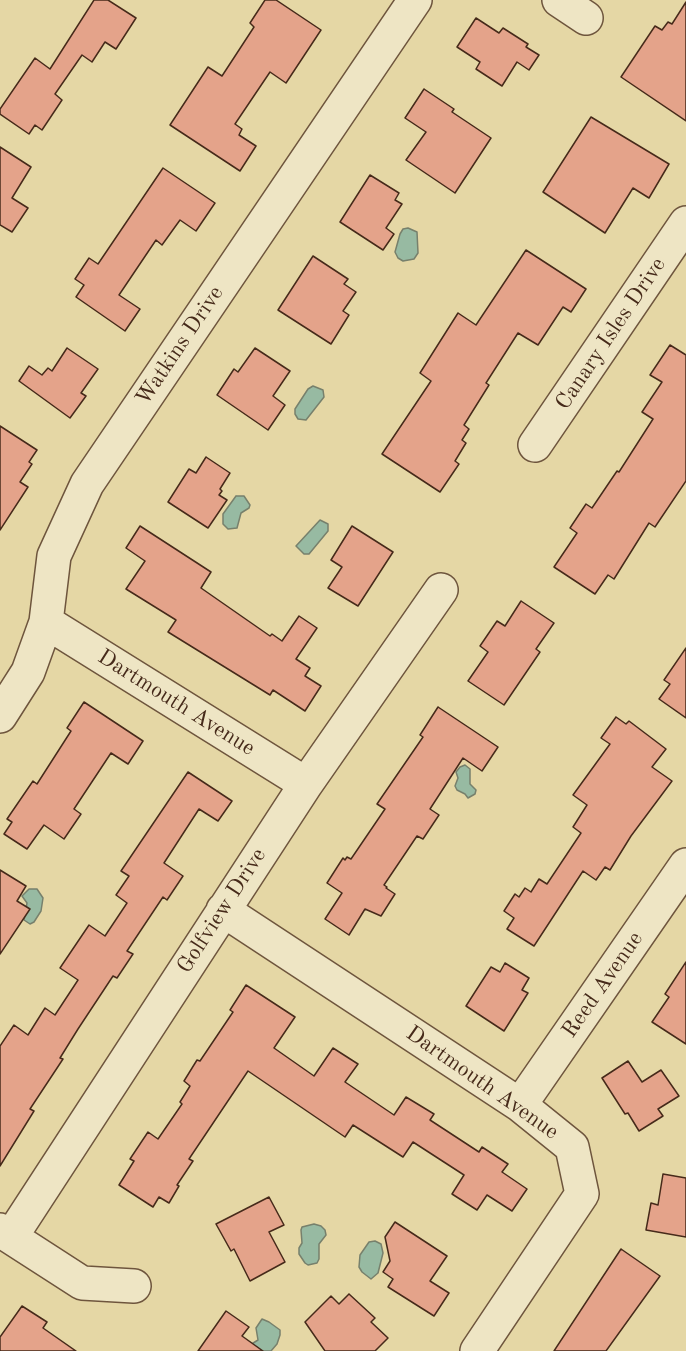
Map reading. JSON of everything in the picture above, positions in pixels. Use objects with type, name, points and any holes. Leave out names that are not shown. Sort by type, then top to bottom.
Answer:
[{"type":"street","name":"Watkins Drive","points":[[0,716],[28,672],[45,622],[54,556],[87,484],[415,0]]},
{"type":"street","points":[[559,0],[586,18]]},
{"type":"street","name":"Canary Isles Drive","points":[[535,445],[686,223]]},
{"type":"street","name":"Golfview Drive","points":[[5,1233],[306,784],[441,590]]},
{"type":"street","name":"Dartmouth Avenue","points":[[45,622],[306,784]]},
{"type":"street","name":"Reed Avenue","points":[[520,1105],[686,865]]},
{"type":"street","name":"Dartmouth Avenue","points":[[223,910],[520,1105],[572,1147],[582,1194],[477,1351]]},
{"type":"street","points":[[5,1233],[82,1283],[134,1286]]},
{"type":"shaded area","points":[[408,228],[417,232],[418,253],[414,259],[403,261],[395,252],[400,234],[403,229]]},
{"type":"shaded area","points":[[313,386],[323,390],[324,397],[306,420],[298,419],[295,409],[308,389]]},
{"type":"shaded area","points":[[236,496],[244,496],[250,505],[241,513],[237,528],[228,529],[223,524],[223,514]]},
{"type":"shaded area","points":[[320,520],[328,524],[328,531],[309,554],[304,554],[296,546]]},
{"type":"shaded area","points":[[465,765],[470,769],[470,784],[476,790],[475,794],[468,798],[455,786],[458,778],[456,772]]},
{"type":"shaded area","points":[[29,889],[37,889],[43,898],[41,911],[30,924],[24,920],[27,903],[22,896]]},
{"type":"shaded area","points":[[314,1224],[321,1226],[326,1235],[319,1244],[317,1263],[308,1265],[299,1254],[302,1243],[301,1230],[302,1227]]},
{"type":"shaded area","points":[[375,1241],[381,1244],[383,1253],[378,1273],[371,1279],[359,1267],[360,1255],[369,1242]]},
{"type":"shaded area","points":[[262,1319],[280,1330],[277,1344],[271,1351],[249,1351],[250,1345],[258,1340],[256,1328]]},
{"type":"building","points":[[94,0],[108,0],[136,18],[116,49],[105,42],[92,62],[82,55],[55,94],[62,100],[42,130],[35,125],[29,134],[0,114],[0,109],[35,58],[50,69]]},
{"type":"building","points":[[265,0],[276,0],[321,30],[286,83],[270,72],[235,124],[242,129],[239,135],[256,146],[240,171],[170,125],[208,67],[222,76],[254,27],[250,23]]},
{"type":"building","points":[[686,2],[686,121],[621,77],[655,26],[662,30],[668,22],[672,24]]},
{"type":"building","points":[[476,18],[499,33],[503,28],[528,44],[526,47],[539,55],[529,70],[517,62],[502,86],[476,69],[480,62],[457,47]]},
{"type":"building","points":[[424,89],[454,109],[452,112],[491,138],[455,193],[406,160],[426,132],[405,118]]},
{"type":"building","points":[[591,117],[669,164],[649,198],[633,188],[605,233],[543,192]]},
{"type":"building","points":[[0,147],[31,167],[12,198],[28,208],[12,232],[0,225]]},
{"type":"building","points":[[163,168],[215,203],[196,231],[180,220],[162,245],[156,240],[119,295],[140,309],[125,331],[76,297],[84,285],[75,279],[89,258],[98,264]]},
{"type":"building","points":[[370,175],[399,193],[395,200],[402,204],[386,228],[394,234],[383,250],[340,222]]},
{"type":"building","points":[[526,250],[586,289],[571,312],[563,307],[538,345],[518,333],[486,383],[489,385],[464,425],[469,429],[462,440],[466,443],[455,461],[459,464],[440,492],[382,454],[431,381],[420,373],[458,313],[476,325]]},
{"type":"building","points":[[313,256],[348,279],[344,284],[356,292],[343,311],[349,315],[331,344],[278,310]]},
{"type":"building","points":[[670,345],[686,355],[686,481],[655,527],[649,523],[614,579],[608,575],[595,594],[554,567],[577,533],[570,528],[586,504],[592,508],[617,471],[619,472],[653,419],[642,412],[662,382],[650,375]]},
{"type":"building","points":[[67,348],[98,369],[81,393],[86,396],[70,418],[19,381],[29,366],[42,375],[48,368],[52,371]]},
{"type":"building","points":[[255,348],[290,371],[273,396],[285,405],[268,430],[217,395],[234,369],[238,372]]},
{"type":"building","points":[[0,426],[37,450],[29,462],[32,464],[20,482],[28,487],[0,530]]},
{"type":"building","points":[[206,457],[230,473],[219,495],[227,500],[208,528],[168,502],[189,469],[196,473]]},
{"type":"building","points":[[140,526],[211,572],[201,588],[270,636],[272,634],[282,641],[299,616],[317,628],[296,659],[310,668],[305,676],[321,686],[305,711],[273,690],[270,695],[168,632],[176,620],[126,589],[145,561],[126,548]]},
{"type":"building","points":[[352,526],[393,552],[358,606],[328,588],[342,567],[331,560]]},
{"type":"building","points":[[521,601],[554,623],[536,649],[540,652],[504,705],[468,681],[488,652],[480,646],[497,621],[505,626]]},
{"type":"building","points":[[686,648],[686,718],[659,699],[670,684],[664,680]]},
{"type":"building","points":[[84,702],[143,741],[128,764],[111,753],[74,809],[81,814],[64,839],[44,825],[27,849],[4,834],[12,822],[7,819],[33,781],[37,784],[71,731],[67,728]]},
{"type":"building","points":[[438,707],[498,747],[482,771],[463,758],[430,809],[439,815],[423,839],[417,836],[384,885],[395,894],[381,916],[365,909],[349,935],[325,919],[342,893],[327,883],[343,858],[351,859],[385,809],[377,804],[423,737],[420,735]]},
{"type":"building","points":[[616,717],[626,724],[629,721],[666,749],[652,767],[672,781],[631,836],[610,870],[605,867],[596,880],[583,871],[534,946],[507,929],[514,918],[504,911],[515,894],[519,897],[525,888],[531,892],[539,879],[547,884],[581,833],[573,827],[587,805],[573,795],[610,744],[601,738]]},
{"type":"building","points":[[188,772],[232,801],[218,821],[199,809],[164,863],[183,876],[167,900],[163,897],[127,951],[133,954],[117,978],[113,976],[78,1029],[60,1058],[63,1059],[30,1109],[34,1111],[0,1166],[0,1046],[14,1025],[28,1035],[45,1008],[55,1015],[78,980],[60,968],[89,925],[105,936],[127,903],[116,895],[129,876],[121,871]]},
{"type":"building","points":[[0,870],[26,886],[17,901],[30,909],[0,954]]},
{"type":"building","points":[[686,962],[686,1044],[652,1022],[669,997],[665,994]]},
{"type":"building","points":[[505,963],[529,978],[522,990],[528,993],[504,1031],[466,1006],[491,967],[500,972]]},
{"type":"building","points":[[246,985],[295,1017],[274,1048],[314,1076],[333,1048],[358,1064],[345,1082],[394,1115],[406,1097],[434,1114],[430,1120],[479,1152],[482,1147],[508,1164],[502,1172],[527,1189],[512,1211],[487,1195],[477,1210],[452,1194],[464,1175],[413,1142],[403,1157],[353,1125],[345,1137],[248,1071],[189,1159],[193,1161],[177,1185],[179,1186],[169,1203],[159,1197],[153,1207],[119,1185],[134,1161],[130,1159],[148,1132],[158,1139],[182,1104],[180,1102],[190,1086],[184,1081],[233,1012],[230,1010]]},
{"type":"building","points":[[628,1061],[642,1082],[661,1070],[679,1096],[658,1109],[663,1116],[639,1131],[602,1078]]},
{"type":"building","points":[[663,1174],[686,1178],[686,1237],[646,1230],[651,1203],[658,1205]]},
{"type":"building","points":[[269,1197],[284,1225],[269,1232],[285,1262],[250,1281],[234,1249],[231,1251],[216,1224]]},
{"type":"building","points":[[395,1222],[447,1256],[430,1281],[449,1293],[434,1316],[388,1287],[393,1279],[383,1272],[390,1261],[385,1237]]},
{"type":"building","points":[[621,1249],[660,1276],[606,1351],[554,1351]]},
{"type":"building","points":[[349,1294],[375,1318],[371,1322],[388,1338],[375,1351],[325,1351],[305,1322],[331,1296],[339,1304]]},
{"type":"building","points":[[22,1306],[47,1322],[43,1328],[76,1351],[0,1351],[0,1337]]},
{"type":"building","points":[[226,1311],[249,1327],[242,1336],[263,1351],[198,1351]]}]
